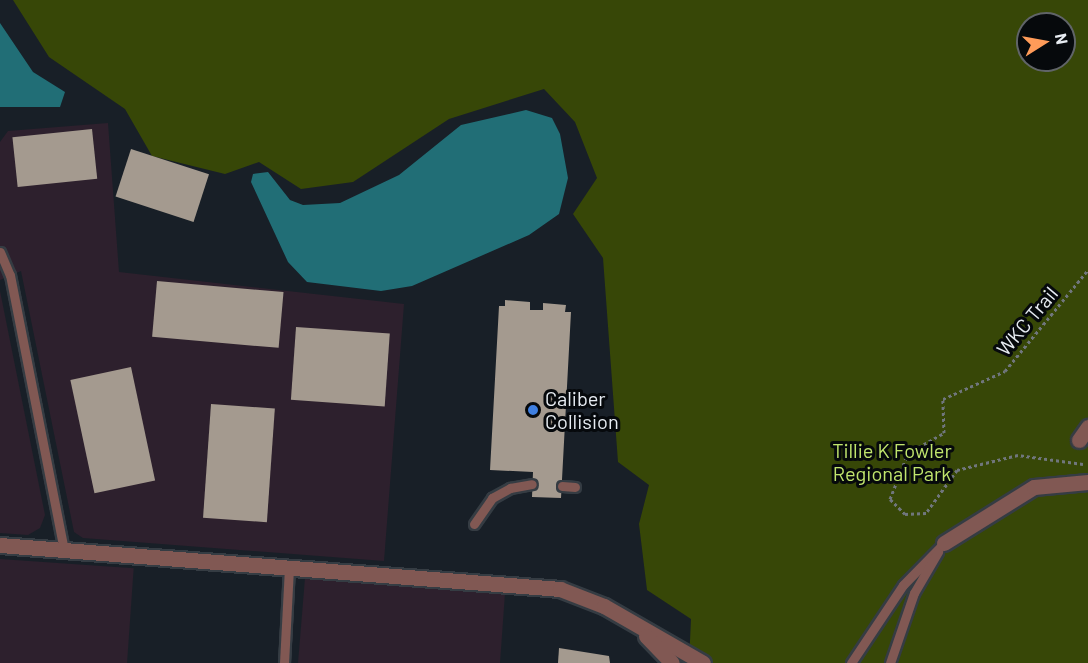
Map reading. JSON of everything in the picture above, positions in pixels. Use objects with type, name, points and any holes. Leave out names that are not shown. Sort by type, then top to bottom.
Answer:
[{"type":"street","points":[[944,543],[1034,487],[1088,482]]},
{"type":"street","points":[[0,545],[560,589],[604,606],[640,630],[703,663]]},
{"type":"street","points":[[640,630],[672,663]]},
{"type":"lane","points":[[0,252],[10,275],[64,549]]},
{"type":"lane","points":[[474,524],[492,498],[510,488],[532,484]]},
{"type":"lane","points":[[562,486],[574,487]]},
{"type":"lane","points":[[851,663],[903,585],[944,543]]},
{"type":"lane","points":[[890,663],[914,593],[944,543]]},
{"type":"lane","points":[[284,663],[289,566]]},
{"type":"path","name":"WKC Trail","points":[[1088,270],[1005,371],[943,399],[944,433],[908,453],[890,499],[905,514],[926,513],[957,470],[1018,455],[1088,465]]},
{"type":"shaded area","points":[[108,123],[119,272],[404,304],[384,561],[83,538],[74,532],[21,271],[0,280],[0,142],[8,131]]},
{"type":"shaded area","points":[[0,291],[45,515],[40,528],[28,535],[0,533]]},
{"type":"shaded area","points":[[0,559],[134,568],[127,663],[0,663]]},
{"type":"shaded area","points":[[305,578],[505,593],[500,663],[298,663]]},
{"type":"green space","name":"Tillie K Fowler Regional Park","points":[[13,0],[1088,0],[1088,663],[689,663],[691,619],[647,590],[639,524],[649,485],[618,462],[603,258],[573,214],[597,178],[575,122],[544,89],[449,119],[353,182],[301,189],[259,162],[225,174],[152,156],[125,109],[49,57]]},
{"type":"water","points":[[0,23],[33,72],[65,92],[60,107],[0,107]]},
{"type":"water","points":[[526,110],[552,118],[560,134],[568,178],[559,214],[529,235],[412,286],[381,291],[307,282],[288,262],[251,182],[253,174],[268,172],[290,200],[303,205],[340,203],[399,175],[461,125]]},
{"type":"building","points":[[92,129],[97,179],[18,187],[12,137]]},
{"type":"building","points":[[131,149],[209,174],[194,222],[116,197]]},
{"type":"building","points":[[157,281],[284,292],[279,348],[152,337]]},
{"type":"building","points":[[505,300],[530,302],[530,310],[543,310],[543,303],[566,305],[565,312],[571,312],[561,498],[532,497],[533,472],[490,470],[499,306],[505,306]]},
{"type":"building","points":[[296,327],[390,334],[385,406],[291,400]]},
{"type":"building","points":[[131,367],[155,480],[94,493],[70,380]]},
{"type":"building","points":[[211,404],[275,408],[267,522],[203,518]]},
{"type":"building","points":[[559,648],[609,656],[610,663],[558,663]]},
{"type":"place","name":"Caliber Collision","points":[[533,410]]}]
